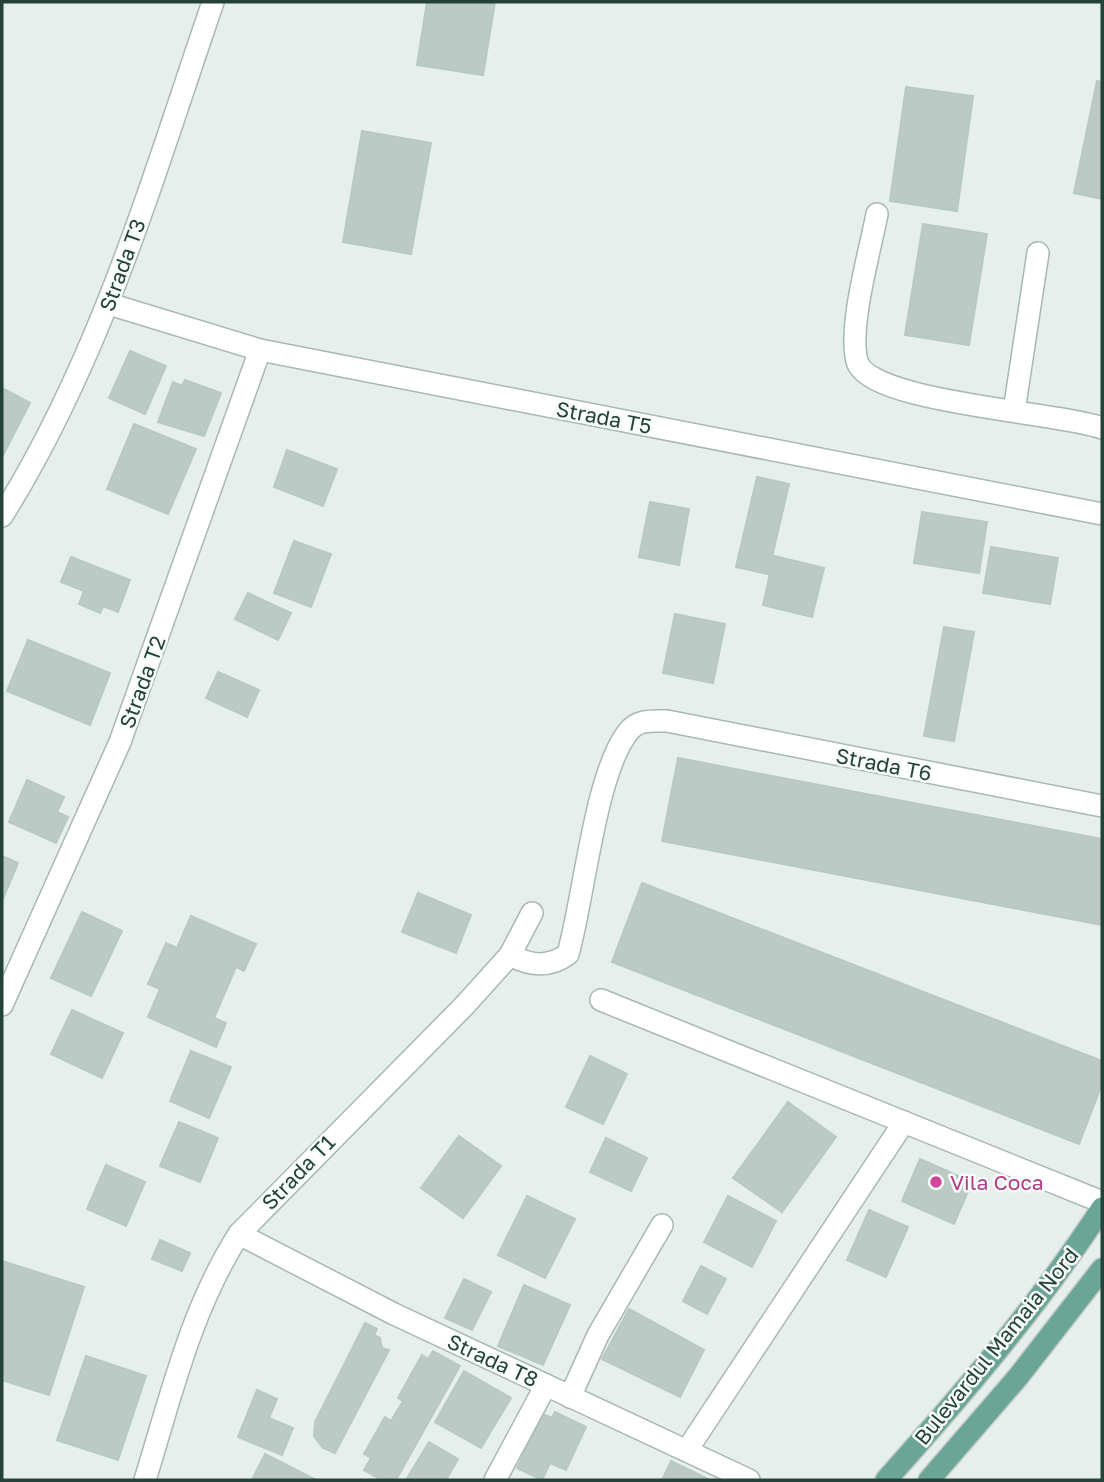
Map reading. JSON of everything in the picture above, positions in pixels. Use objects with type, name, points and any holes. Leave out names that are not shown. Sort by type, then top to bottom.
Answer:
[{"type":"main road","name":"Bulevardul Mamaia Nord","points":[[886,1480],[991,1357],[1072,1254],[1102,1208]]},
{"type":"main road","name":"Bulevardul Mamaia Nord","points":[[929,1480],[1018,1377],[1102,1269]]},
{"type":"street","name":"Strada T3","points":[[2,516],[28,475],[109,304],[213,2]]},
{"type":"street","points":[[877,214],[855,332],[857,360],[862,373],[882,384],[929,397],[1102,428]]},
{"type":"street","points":[[1014,411],[1038,253]]},
{"type":"street","name":"Strada T5","points":[[109,304],[260,350],[1102,514]]},
{"type":"street","name":"Strada T2","points":[[2,1005],[120,742],[260,350]]},
{"type":"street","name":"Strada T6","points":[[510,955],[528,965],[557,962],[568,954],[606,778],[628,732],[641,722],[667,721],[1102,806]]},
{"type":"street","name":"Strada T1","points":[[145,1480],[198,1312],[217,1268],[239,1234],[510,955],[533,914]]},
{"type":"street","points":[[601,1000],[1102,1202]]},
{"type":"street","points":[[687,1450],[904,1122]]},
{"type":"street","points":[[570,1397],[598,1335],[662,1225]]},
{"type":"street","name":"Strada T8","points":[[239,1234],[394,1314],[749,1480]]},
{"type":"street","points":[[495,1480],[546,1385]]},
{"type":"building","points":[[427,2],[495,2],[483,75],[417,65]]},
{"type":"building","points":[[1097,81],[1102,82],[1102,199],[1074,193]]},
{"type":"building","points":[[906,87],[973,96],[957,211],[890,201]]},
{"type":"building","points":[[362,131],[431,143],[411,254],[343,242]]},
{"type":"building","points":[[923,224],[987,234],[969,345],[905,335]]},
{"type":"building","points":[[130,351],[166,366],[145,414],[109,398]]},
{"type":"building","points":[[185,380],[221,393],[204,436],[158,422],[173,382],[182,386]]},
{"type":"building","points":[[2,388],[30,403],[2,457]]},
{"type":"building","points":[[134,424],[196,449],[168,514],[107,489]]},
{"type":"building","points":[[287,450],[337,469],[323,506],[274,487]]},
{"type":"building","points":[[757,477],[789,484],[768,574],[736,567]]},
{"type":"building","points":[[650,502],[689,509],[679,565],[639,557]]},
{"type":"building","points":[[922,512],[987,522],[979,573],[914,563]]},
{"type":"building","points":[[294,541],[331,554],[311,607],[274,593]]},
{"type":"building","points":[[991,547],[1058,558],[1050,604],[983,593]]},
{"type":"building","points":[[774,556],[824,568],[812,617],[763,605]]},
{"type":"building","points":[[71,557],[130,580],[118,612],[103,606],[100,613],[79,604],[84,591],[61,582]]},
{"type":"building","points":[[248,593],[291,613],[278,640],[235,619]]},
{"type":"building","points":[[675,614],[725,624],[713,683],[663,673]]},
{"type":"building","points":[[944,627],[974,632],[954,741],[924,736]]},
{"type":"building","points":[[28,640],[110,673],[90,725],[7,691]]},
{"type":"building","points":[[218,672],[259,690],[247,717],[206,698]]},
{"type":"building","points":[[678,758],[1102,839],[1102,925],[662,841]]},
{"type":"building","points":[[27,780],[64,797],[57,812],[68,817],[56,843],[9,822]]},
{"type":"building","points":[[2,856],[18,863],[2,901]]},
{"type":"building","points":[[642,883],[1102,1061],[1102,1084],[1079,1144],[612,962]]},
{"type":"building","points":[[418,893],[471,915],[456,953],[402,932]]},
{"type":"building","points":[[82,912],[122,931],[91,996],[51,978]]},
{"type":"building","points":[[191,916],[256,944],[244,971],[236,967],[214,1018],[226,1023],[216,1047],[148,1017],[160,989],[148,984],[166,943],[177,948]]},
{"type":"building","points":[[72,1010],[123,1033],[102,1078],[51,1054]]},
{"type":"building","points":[[191,1051],[231,1067],[209,1118],[170,1101]]},
{"type":"building","points":[[590,1056],[627,1074],[603,1124],[566,1107]]},
{"type":"building","points":[[788,1102],[836,1137],[782,1212],[733,1178]]},
{"type":"building","points":[[179,1122],[218,1138],[200,1182],[160,1166]]},
{"type":"building","points":[[459,1136],[501,1166],[463,1218],[421,1188]]},
{"type":"building","points":[[606,1138],[647,1158],[631,1191],[590,1172]]},
{"type":"building","points":[[920,1159],[972,1182],[954,1224],[902,1201]]},
{"type":"building","points":[[106,1165],[145,1182],[126,1226],[87,1209]]},
{"type":"building","points":[[527,1196],[575,1219],[545,1278],[498,1255]]},
{"type":"building","points":[[728,1196],[776,1221],[752,1267],[704,1242]]},
{"type":"building","points":[[869,1210],[908,1227],[886,1277],[847,1260]]},
{"type":"building","points":[[160,1240],[190,1253],[182,1271],[152,1259]]},
{"type":"building","points":[[2,1261],[84,1287],[49,1395],[2,1380]]},
{"type":"building","points":[[701,1266],[726,1279],[707,1314],[683,1301]]},
{"type":"building","points":[[464,1279],[491,1292],[472,1330],[445,1318]]},
{"type":"building","points":[[524,1285],[570,1305],[543,1365],[498,1346]]},
{"type":"building","points":[[629,1309],[704,1350],[680,1397],[602,1359]]},
{"type":"building","points":[[365,1323],[377,1329],[374,1335],[380,1338],[382,1348],[389,1350],[335,1453],[323,1448],[314,1436],[315,1422]]},
{"type":"building","points":[[433,1351],[460,1366],[396,1480],[382,1480],[364,1470],[371,1458],[364,1454],[385,1417],[391,1421],[403,1401],[398,1398],[422,1355],[428,1359]]},
{"type":"building","points":[[86,1356],[146,1376],[118,1460],[57,1440]]},
{"type":"building","points":[[464,1371],[511,1398],[481,1448],[435,1422]]},
{"type":"building","points":[[257,1390],[277,1399],[269,1418],[293,1428],[282,1455],[238,1437]]},
{"type":"building","points":[[555,1412],[586,1427],[566,1470],[550,1463],[542,1480],[517,1468],[543,1414],[552,1418]]},
{"type":"building","points":[[429,1442],[458,1459],[446,1480],[406,1480]]},
{"type":"building","points":[[265,1454],[316,1480],[252,1480]]},
{"type":"building","points":[[671,1461],[710,1480],[662,1480]]},
{"type":"place","name":"Vila Coca","points":[[936,1182]]}]
